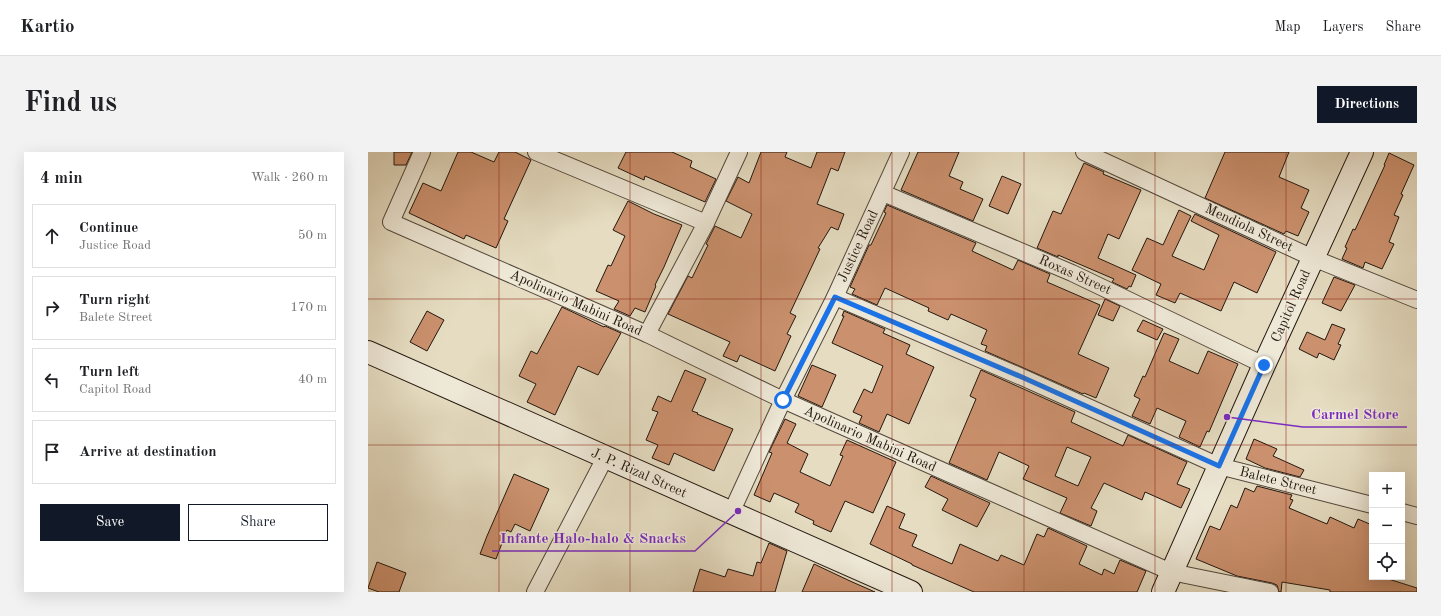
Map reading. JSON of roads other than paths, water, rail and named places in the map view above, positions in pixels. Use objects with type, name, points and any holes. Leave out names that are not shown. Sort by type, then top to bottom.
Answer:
[{"type":"street","name":"Apolinario Mabini Road","points":[[422,152],[391,222],[647,334],[783,400],[1172,572],[1270,592]]},
{"type":"street","points":[[536,152],[706,223]]},
{"type":"street","points":[[647,334],[706,223],[739,152]]},
{"type":"street","name":"Justice Road","points":[[731,513],[783,400],[835,297],[883,193],[900,152]]},
{"type":"street","name":"Mendiola Street","points":[[1084,152],[1313,258],[1417,300]]},
{"type":"street","name":"Capitol Road","points":[[1163,592],[1264,365],[1362,152]]},
{"type":"street","name":"Roxas Street","points":[[883,193],[1072,273],[1264,365]]},
{"type":"street","name":"Balete Street","points":[[835,297],[1024,378],[1219,466],[1369,504]]},
{"type":"street","name":"J. P. Rizal Street","points":[[368,352],[911,592]]},
{"type":"street","points":[[535,592],[605,458]]},
{"type":"street","points":[[1405,513],[1417,516]]},
{"type":"place","name":"Carmel Store","points":[[1227,417]]},
{"type":"place","name":"Infante Halo-halo & Snacks","points":[[738,511]]}]
